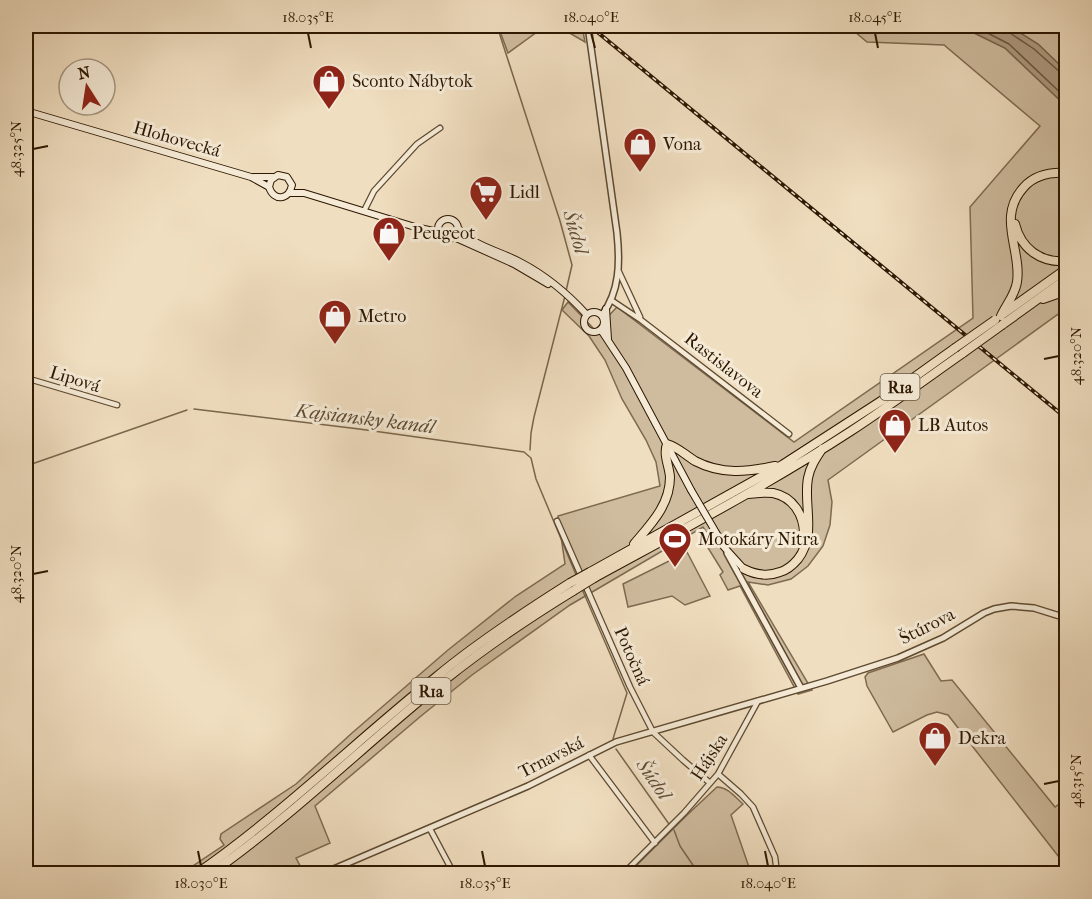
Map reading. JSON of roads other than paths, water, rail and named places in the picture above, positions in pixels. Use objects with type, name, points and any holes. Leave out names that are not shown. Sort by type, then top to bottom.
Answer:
[{"type":"highway","points":[[999,321],[1014,293],[1017,281],[1011,225],[1011,215],[1016,198],[1028,183],[1036,178],[1056,172],[1066,175]]},
{"type":"highway","points":[[1066,175],[1046,177],[1030,186],[1019,200],[1014,215],[1017,234],[1028,249],[1043,259],[1066,261]]},
{"type":"highway","name":"R1a","points":[[196,873],[280,811],[436,676],[527,609],[747,494],[823,448],[885,408],[963,352],[1066,269]]},
{"type":"highway","name":"R1a","points":[[592,575],[629,549],[782,465],[872,407],[955,348],[1033,303],[1066,279]]},
{"type":"highway","points":[[1033,303],[1066,291]]},
{"type":"highway","points":[[629,549],[655,519],[665,502],[669,486],[669,470],[665,451],[667,444],[702,464],[723,471],[750,471],[782,465]]},
{"type":"highway","points":[[744,569],[753,573],[770,575],[790,567],[799,557],[805,546],[808,531],[807,479],[811,466],[823,448]]},
{"type":"highway","points":[[744,569],[769,572],[787,565],[801,548],[804,530],[800,514],[787,499],[774,493],[747,494]]},
{"type":"highway","name":"R1a","points":[[210,873],[300,805],[468,662],[572,587]]},
{"type":"main road","name":"Hlohovecká","points":[[26,111],[250,177],[269,187],[276,196],[284,197],[289,193],[304,193],[415,227],[439,228]]},
{"type":"main road","name":"Hlohovecká","points":[[250,177],[285,175],[292,185],[304,193]]},
{"type":"main road","points":[[269,187],[273,177]]},
{"type":"main road","points":[[289,193],[292,185]]},
{"type":"main road","points":[[458,228],[454,237],[448,239],[444,238],[439,228],[445,219],[451,219],[456,222],[463,234],[544,276],[587,315]]},
{"type":"main road","points":[[454,237],[514,264],[562,291]]},
{"type":"main road","points":[[604,312],[604,323],[601,330],[594,333],[587,330],[584,322],[587,315],[604,312]]},
{"type":"main road","points":[[604,312],[608,339]]},
{"type":"main road","points":[[601,330],[626,368],[724,547],[744,569]]},
{"type":"street","points":[[588,26],[617,233],[618,281],[604,312]]},
{"type":"street","points":[[364,211],[374,191],[417,144],[440,128]]},
{"type":"street","name":"Rastislavova","points":[[619,272],[641,320]]},
{"type":"street","name":"Rastislavova","points":[[611,300],[641,320],[789,434]]},
{"type":"street","name":"Lipová","points":[[26,378],[117,405]]},
{"type":"street","name":"Potočná","points":[[556,521],[630,687],[653,732],[710,783]]},
{"type":"street","points":[[724,547],[801,688]]},
{"type":"street","points":[[740,577],[744,569]]},
{"type":"street","name":"Štúrova","points":[[801,688],[910,653],[943,638],[994,609],[1011,606],[1034,608],[1066,618]]},
{"type":"street","name":"Trnavská","points":[[322,873],[528,786],[616,742],[801,688]]},
{"type":"street","name":"Hájska","points":[[623,873],[655,843],[718,774],[758,700]]},
{"type":"street","points":[[589,755],[655,843]]},
{"type":"street","points":[[718,774],[753,807],[774,857],[777,873]]},
{"type":"street","points":[[430,829],[454,873]]},
{"type":"water","points":[[960,26],[1009,26],[1038,44],[1066,71],[1066,106],[1005,48]]},
{"type":"waterway","name":"Šúdol","points":[[497,26],[572,265],[566,291]]},
{"type":"waterway","name":"Šúdol","points":[[530,450],[534,417],[565,296]]},
{"type":"waterway","name":"Kajsiansky kanál","points":[[194,409],[524,452],[531,458],[536,479],[577,577]]},
{"type":"waterway","name":"Kajsiansky kanál","points":[[26,466],[187,410]]},
{"type":"waterway","name":"Šúdol","points":[[582,589],[627,693],[613,739]]},
{"type":"waterway","name":"Šúdol","points":[[616,749],[669,824]]},
{"type":"waterway","name":"Šúdol","points":[[674,830],[680,846],[699,874]]},
{"type":"railway","points":[[590,26],[1066,418]]},
{"type":"place","name":"Sconto Nábytok","points":[[329,110]]},
{"type":"place","name":"Vona","points":[[640,173]]},
{"type":"place","name":"Lidl","points":[[486,221]]},
{"type":"place","name":"Peugeot","points":[[389,262]]},
{"type":"place","name":"Metro","points":[[335,345]]},
{"type":"place","name":"LB Autos","points":[[895,454]]},
{"type":"place","name":"Motokáry Nitra","points":[[675,568]]},
{"type":"place","name":"Dekra","points":[[935,767]]}]
